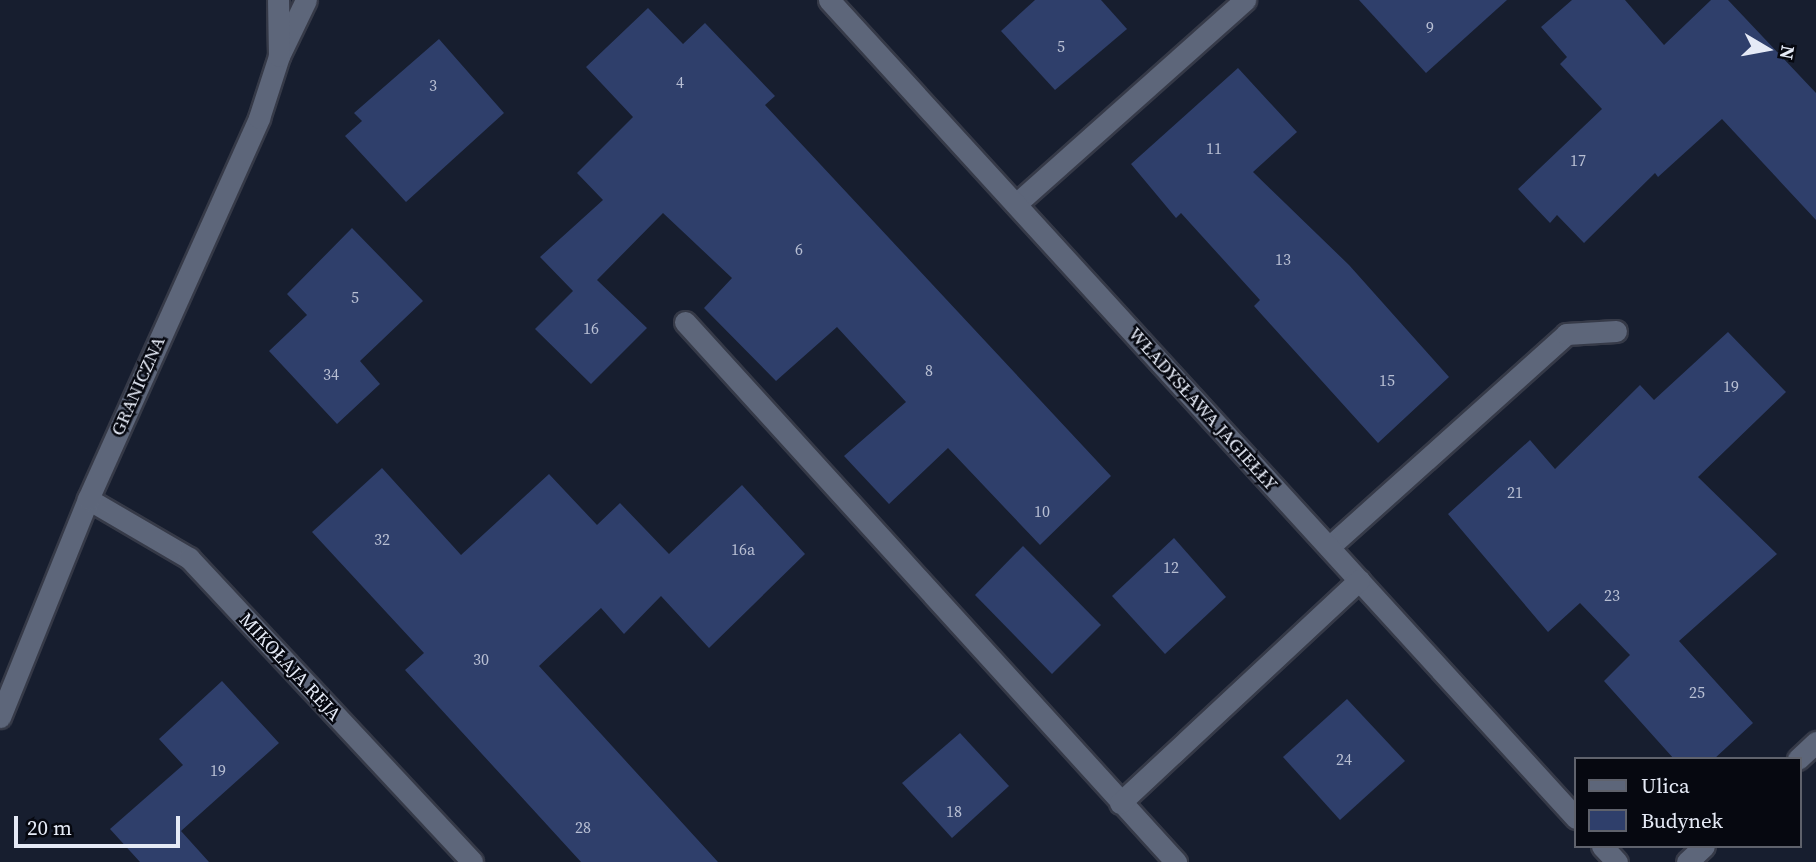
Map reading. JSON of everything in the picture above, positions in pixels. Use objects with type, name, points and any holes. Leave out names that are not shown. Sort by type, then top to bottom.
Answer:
[{"type":"street","name":"GRANICZNA","points":[[278,0],[279,57]]},
{"type":"street","name":"GRANICZNA","points":[[0,717],[88,499],[254,129],[279,57],[306,0]]},
{"type":"street","name":"WŁADYSŁAWA JAGIEŁŁY","points":[[829,0],[1574,816]]},
{"type":"street","points":[[1016,204],[1245,0]]},
{"type":"street","points":[[685,322],[1119,803],[1176,862]]},
{"type":"street","points":[[1329,547],[1566,334],[1616,331]]},
{"type":"street","name":"MIKOŁAJA REJA","points":[[88,499],[189,558],[472,862]]},
{"type":"street","points":[[1119,803],[1359,580]]},
{"type":"street","points":[[1800,757],[1816,742]]},
{"type":"street","points":[[1604,848],[1617,862]]},
{"type":"street","points":[[1687,862],[1702,848]]},
{"type":"building","points":[[1035,0],[1101,0],[1127,29],[1055,90],[1001,31]]},
{"type":"building","points":[[1359,0],[1507,0],[1426,73]]},
{"type":"building","points":[[1572,0],[1625,0],[1664,45],[1711,0],[1728,0],[1816,93],[1816,220],[1722,119],[1658,177],[1655,173],[1584,243],[1557,215],[1550,223],[1518,189],[1602,109],[1560,64],[1567,57],[1541,27]]},
{"type":"building","points":[[648,8],[683,44],[705,23],[775,96],[765,105],[1111,476],[1040,545],[948,448],[889,504],[844,456],[906,402],[837,327],[776,381],[704,308],[732,278],[663,213],[597,280],[647,328],[591,384],[535,329],[573,291],[540,257],[603,200],[577,173],[633,117],[586,67]]},
{"type":"building","points":[[439,39],[504,113],[406,202],[345,136],[362,121],[354,113]]},
{"type":"building","points":[[1238,68],[1297,132],[1253,172],[1349,265],[1449,377],[1378,443],[1254,306],[1260,300],[1181,213],[1176,218],[1131,164]]},
{"type":"building","points":[[352,228],[423,301],[360,361],[380,384],[337,424],[269,351],[307,315],[287,294]]},
{"type":"building","points":[[1728,332],[1786,392],[1698,477],[1777,554],[1679,641],[1753,723],[1716,757],[1672,757],[1604,681],[1630,655],[1580,603],[1548,632],[1448,514],[1530,440],[1555,469],[1640,385],[1654,400]]},
{"type":"building","points":[[382,468],[461,555],[549,474],[597,525],[620,503],[669,554],[742,485],[805,554],[709,648],[661,596],[624,634],[601,608],[539,666],[718,862],[581,862],[405,670],[424,653],[312,532]]},
{"type":"building","points":[[1174,538],[1226,597],[1165,654],[1112,596]]},
{"type":"building","points":[[1023,546],[1101,625],[1052,674],[975,595]]},
{"type":"building","points":[[222,681],[279,743],[181,831],[209,862],[140,862],[110,829],[183,765],[159,739]]},
{"type":"building","points":[[1347,699],[1405,761],[1340,820],[1283,757]]},
{"type":"building","points":[[960,733],[1009,786],[952,838],[902,783]]}]
